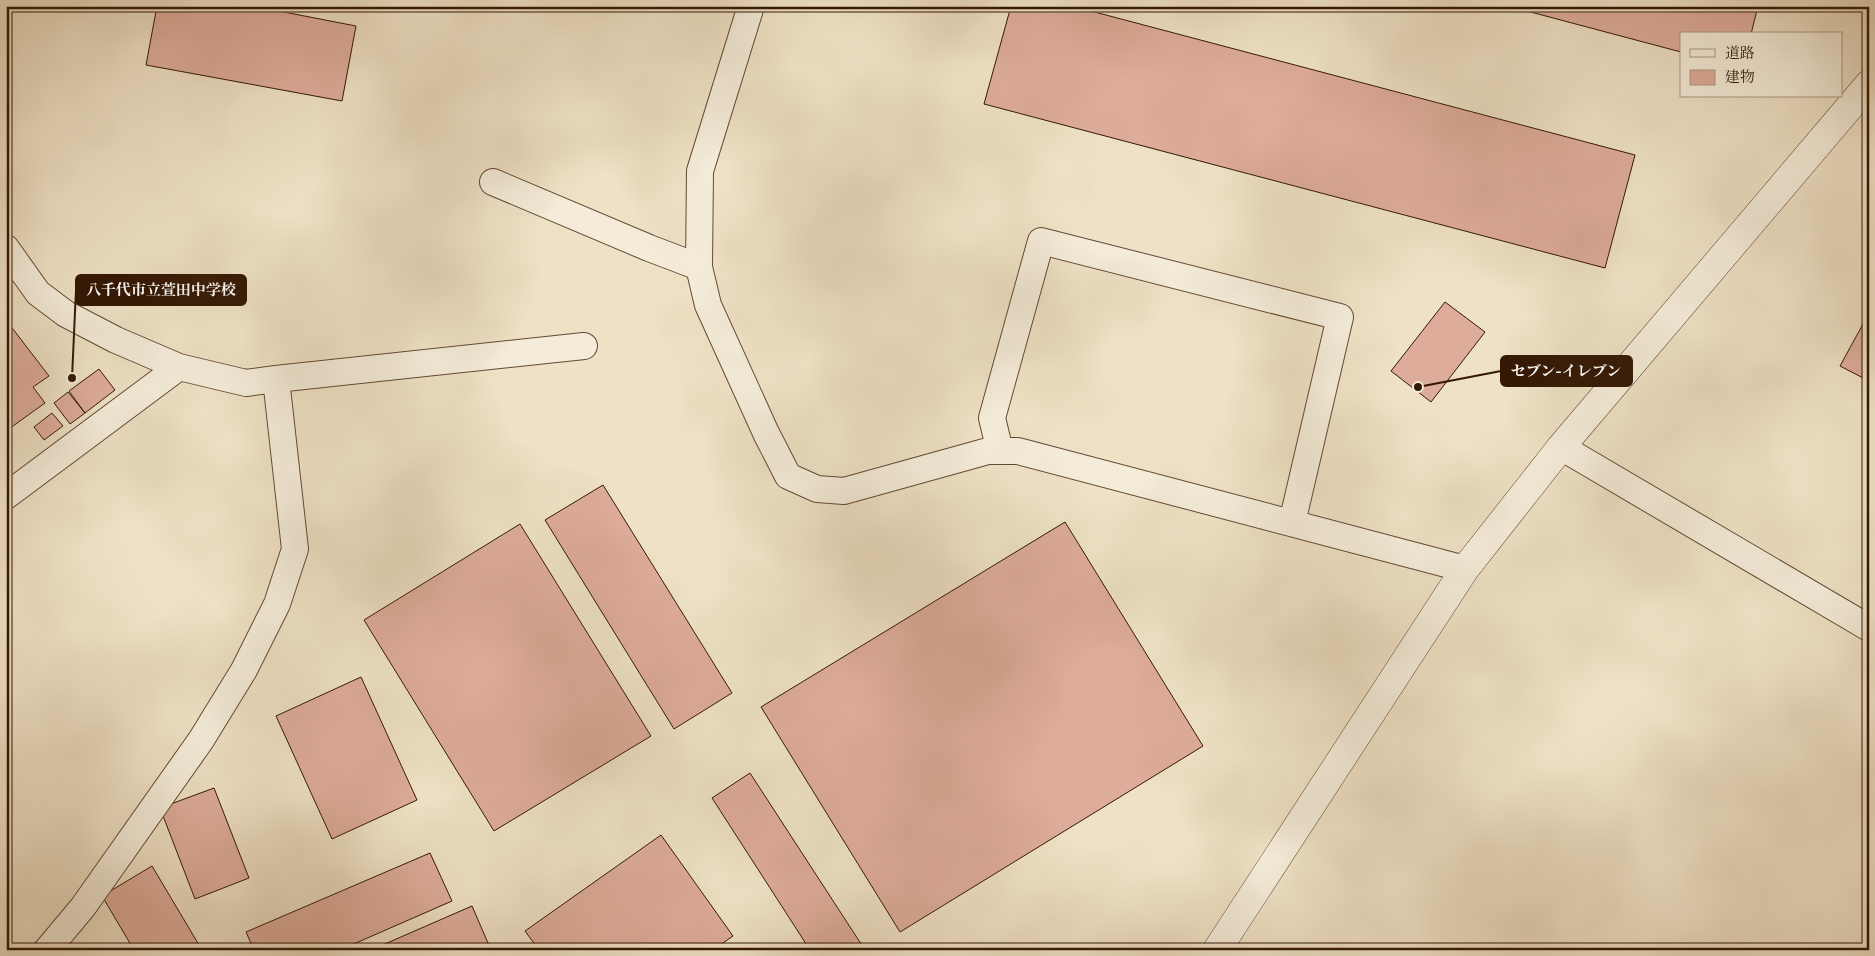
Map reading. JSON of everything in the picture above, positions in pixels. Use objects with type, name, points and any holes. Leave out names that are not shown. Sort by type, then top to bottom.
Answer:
[{"type":"street","points":[[751,6],[700,171],[698,267],[708,304],[762,424],[788,476],[817,489],[844,491],[988,451],[1018,451],[1466,569]]},
{"type":"street","points":[[1217,950],[1466,569],[1561,447],[1869,84]]},
{"type":"street","points":[[493,182],[648,248],[698,267]]},
{"type":"street","points":[[1000,451],[992,418],[1041,241],[1340,317],[1292,523]]},
{"type":"street","points":[[6,248],[38,293],[66,314],[116,340],[179,367],[246,384],[276,379],[584,346]]},
{"type":"street","points":[[6,496],[179,367]]},
{"type":"street","points":[[46,950],[83,907],[201,740],[244,670],[277,604],[295,549],[276,379]]},
{"type":"street","points":[[1561,447],[1869,628]]},
{"type":"building","points":[[157,6],[253,6],[356,26],[342,101],[146,65]]},
{"type":"building","points":[[1011,6],[1072,6],[1635,155],[1605,268],[984,104]]},
{"type":"building","points":[[1508,6],[1758,6],[1752,32],[1680,32],[1680,52]]},
{"type":"building","points":[[1445,302],[1485,332],[1431,402],[1391,371]]},
{"type":"building","points":[[1869,313],[1869,381],[1840,366]]},
{"type":"building","points":[[6,320],[49,376],[33,387],[45,403],[6,431]]},
{"type":"building","points":[[99,369],[115,390],[85,413],[69,391]]},
{"type":"building","points":[[68,392],[85,413],[70,424],[54,403]]},
{"type":"building","points":[[52,413],[63,426],[44,440],[34,427]]},
{"type":"building","points":[[603,485],[732,693],[674,729],[545,520]]},
{"type":"building","points":[[1065,522],[1203,746],[900,932],[761,707]]},
{"type":"building","points":[[520,524],[651,736],[494,831],[364,620]]},
{"type":"building","points":[[361,677],[417,800],[332,839],[276,716]]},
{"type":"building","points":[[750,773],[865,950],[810,950],[712,798]]},
{"type":"building","points":[[214,788],[249,878],[195,899],[160,808]]},
{"type":"building","points":[[661,835],[733,936],[713,950],[539,950],[525,931]]},
{"type":"building","points":[[430,853],[452,901],[340,950],[254,950],[246,932]]},
{"type":"building","points":[[152,866],[202,950],[134,950],[102,896]]},
{"type":"building","points":[[472,906],[491,950],[371,950]]},
{"type":"place","name":"八千代市立萱田中学校","points":[[72,378]]},
{"type":"place","name":"セブン-イレブン","points":[[1418,387]]}]
